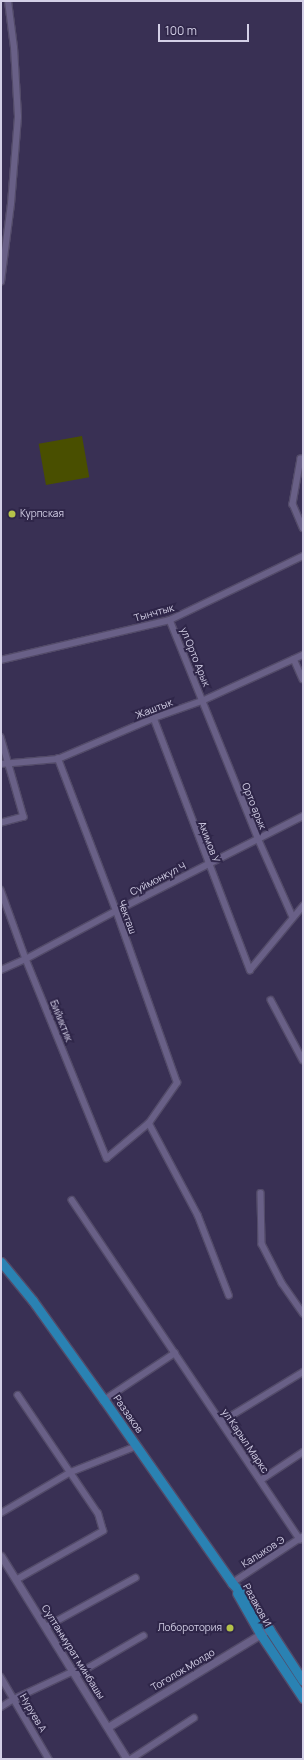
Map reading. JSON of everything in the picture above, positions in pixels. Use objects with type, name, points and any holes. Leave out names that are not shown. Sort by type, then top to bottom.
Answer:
[{"type":"main road","name":"Раззаков","points":[[1,1262],[33,1301],[137,1446],[232,1583]]},
{"type":"main road","name":"Разаков И","points":[[232,1583],[249,1602],[303,1698]]},
{"type":"main road","name":"Разаков И","points":[[265,1632],[303,1681]]},
{"type":"street","points":[[1,282],[11,204],[18,117],[14,48],[8,1]]},
{"type":"street","points":[[303,459],[301,459],[293,504],[303,528]]},
{"type":"street","name":"Тынчтык","points":[[1,660],[170,620],[303,556]]},
{"type":"street","name":"ул Орто Арык","points":[[170,620],[202,701]]},
{"type":"street","name":"Жаштык","points":[[1,764],[58,759],[154,718],[202,701],[303,655]]},
{"type":"street","points":[[294,659],[303,679]]},
{"type":"street","name":"Орто арык","points":[[202,701],[292,917]]},
{"type":"street","name":"Акимов У","points":[[154,718],[208,864],[250,970],[292,917]]},
{"type":"street","points":[[1,737],[7,763],[24,817],[1,823]]},
{"type":"street","name":"Чекташ","points":[[58,759],[116,911],[177,1083],[149,1123]]},
{"type":"street","name":"Суймонкул Ч","points":[[1,970],[26,959],[116,911],[303,816]]},
{"type":"street","name":"Бийиктик","points":[[1,890],[26,959],[107,1158],[149,1123]]},
{"type":"street","points":[[292,917],[303,906]]},
{"type":"street","points":[[272,1000],[303,1060]]},
{"type":"street","points":[[149,1123],[198,1215],[229,1295]]},
{"type":"street","points":[[261,1192],[262,1244],[282,1283],[303,1313]]},
{"type":"street","name":"ул Карыл Маркс","points":[[72,1200],[301,1538]]},
{"type":"street","points":[[104,1400],[175,1353]]},
{"type":"street","points":[[221,1422],[303,1372]]},
{"type":"street","points":[[16,1580],[103,1531],[98,1514],[71,1472],[18,1396]]},
{"type":"street","points":[[1,1513],[71,1472],[137,1446]]},
{"type":"street","points":[[261,1480],[303,1452]]},
{"type":"street","name":"Калыков Э","points":[[232,1583],[301,1538]]},
{"type":"street","name":"Султанмурат минбашы","points":[[1,1556],[127,1759]]},
{"type":"street","points":[[46,1627],[135,1578]]},
{"type":"street","name":"Тоголок Молдо","points":[[108,1727],[265,1632]]},
{"type":"street","points":[[1,1707],[14,1699],[75,1673],[143,1636]]},
{"type":"street","name":"Нуруев А","points":[[1,1677],[49,1759]]},
{"type":"street","points":[[131,1759],[194,1718]]},
{"type":"green space","points":[[82,436],[89,477],[46,485],[39,444]]},
{"type":"place","name":"Курпская","points":[[12,514]]},
{"type":"place","name":"Лоборотория","points":[[230,1628]]}]
